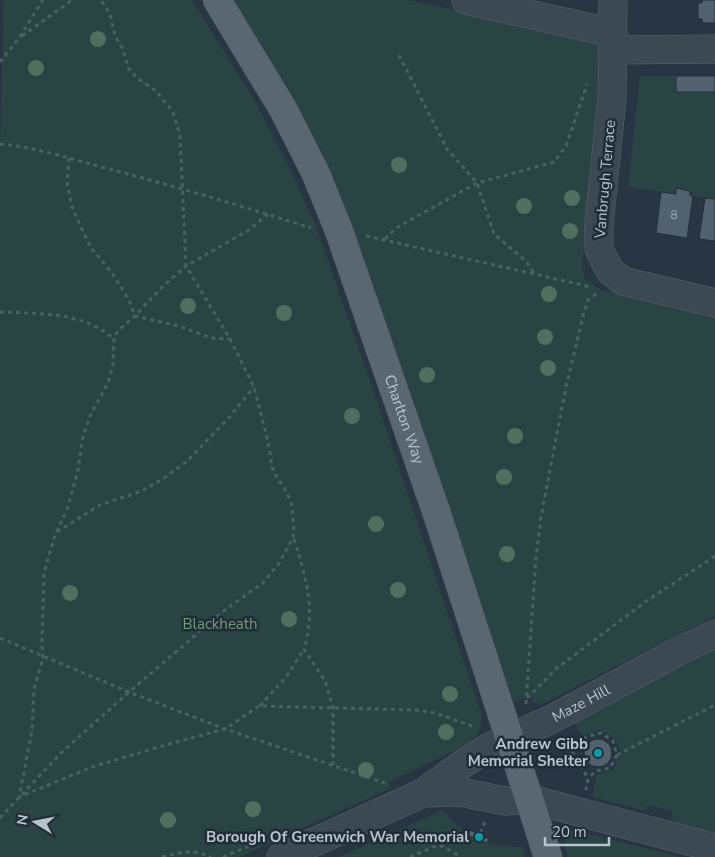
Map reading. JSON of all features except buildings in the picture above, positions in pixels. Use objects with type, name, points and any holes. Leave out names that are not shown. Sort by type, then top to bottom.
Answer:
[{"type":"main road","name":"Charlton Way","points":[[216,0],[283,109],[316,174],[332,215],[437,514],[548,857]]},
{"type":"street","points":[[466,0],[613,41],[715,49]]},
{"type":"street","name":"Vanbrugh Terrace","points":[[613,0],[612,98],[598,224],[599,250],[610,271],[623,281],[715,303]]},
{"type":"street","name":"Maze Hill","points":[[281,857],[423,793],[488,748],[550,720],[671,655],[715,634]]},
{"type":"street","points":[[446,776],[466,775],[508,782],[530,799],[715,848]]},
{"type":"street","name":"Maze Hill","points":[[423,793],[460,792],[505,801],[530,799]]},
{"type":"path","points":[[0,62],[19,38],[43,0]]},
{"type":"path","points":[[19,38],[72,0]]},
{"type":"path","points":[[19,797],[92,767],[225,729],[259,706],[286,677],[304,648],[310,632],[310,600],[305,572],[293,538],[294,526],[291,502],[273,471],[268,442],[254,387],[230,339],[186,266],[180,136],[173,112],[156,91],[137,78],[128,68],[123,49],[115,36],[110,14],[101,0]]},
{"type":"path","points":[[399,55],[447,149],[477,183],[494,234],[526,261],[534,273]]},
{"type":"path","points":[[384,240],[396,228],[477,183],[554,162],[566,146],[589,76]]},
{"type":"path","points":[[0,144],[13,145],[69,158],[183,188],[312,228]]},
{"type":"path","points":[[69,158],[67,183],[72,207],[92,249],[112,273],[129,300],[135,316]]},
{"type":"path","points":[[19,797],[32,731],[34,689],[43,658],[44,573],[70,498],[78,470],[83,438],[90,416],[108,383],[112,366],[114,339],[118,331],[186,266],[248,230],[268,214]]},
{"type":"path","points":[[361,235],[592,287]]},
{"type":"path","points":[[526,705],[536,557],[541,517],[566,387],[583,316],[588,300],[600,289]]},
{"type":"path","points":[[0,312],[62,315],[105,331],[114,339]]},
{"type":"path","points":[[135,316],[179,326],[211,338],[230,339]]},
{"type":"path","points":[[57,533],[100,505],[142,491],[186,462],[227,420],[254,387]]},
{"type":"path","points":[[0,818],[62,753],[129,692],[226,609],[263,583],[279,563],[293,538]]},
{"type":"path","points":[[527,698],[557,668],[648,600],[715,556]]},
{"type":"path","points":[[0,638],[43,658],[225,729],[390,785]]},
{"type":"path","points":[[304,648],[325,681],[333,708],[332,765]]},
{"type":"path","points":[[617,755],[613,741],[601,733],[586,737],[570,748],[588,778],[596,771],[610,768],[617,755],[715,705]]},
{"type":"path","points":[[259,706],[416,710],[454,719],[480,730]]},
{"type":"path","points":[[410,857],[433,847],[443,846],[461,857]]},
{"type":"path","points":[[162,857],[184,851],[201,852],[211,857]]},
{"type":"green space","name":"Blackheath","points":[[4,0],[192,0],[256,103],[288,165],[315,224],[370,381],[481,713],[482,722],[479,730],[475,738],[468,744],[389,782],[391,788],[239,857],[0,857],[0,147]]},
{"type":"green space","points":[[231,0],[408,0],[598,43],[601,54],[582,270],[586,280],[601,290],[715,316],[715,616],[548,701],[538,704],[532,702],[531,698],[524,698],[514,703],[352,233]]},
{"type":"green space","points":[[640,76],[676,76],[676,92],[715,92],[715,199],[690,196],[690,191],[677,188],[676,194],[628,187]]},
{"type":"green space","points":[[715,644],[715,835],[670,823],[673,811],[647,805],[646,811],[593,797],[596,775],[613,770],[620,754],[616,739],[600,730],[582,736],[571,717]]},
{"type":"green space","points":[[443,810],[450,819],[468,834],[488,843],[522,847],[525,857],[339,857]]},
{"type":"green space","points":[[572,831],[680,857],[568,857],[565,840]]},
{"type":"place","name":"Andrew Gibb Memorial Shelter","points":[[598,753]]},
{"type":"place","name":"Borough Of Greenwich War Memorial","points":[[479,837]]}]
